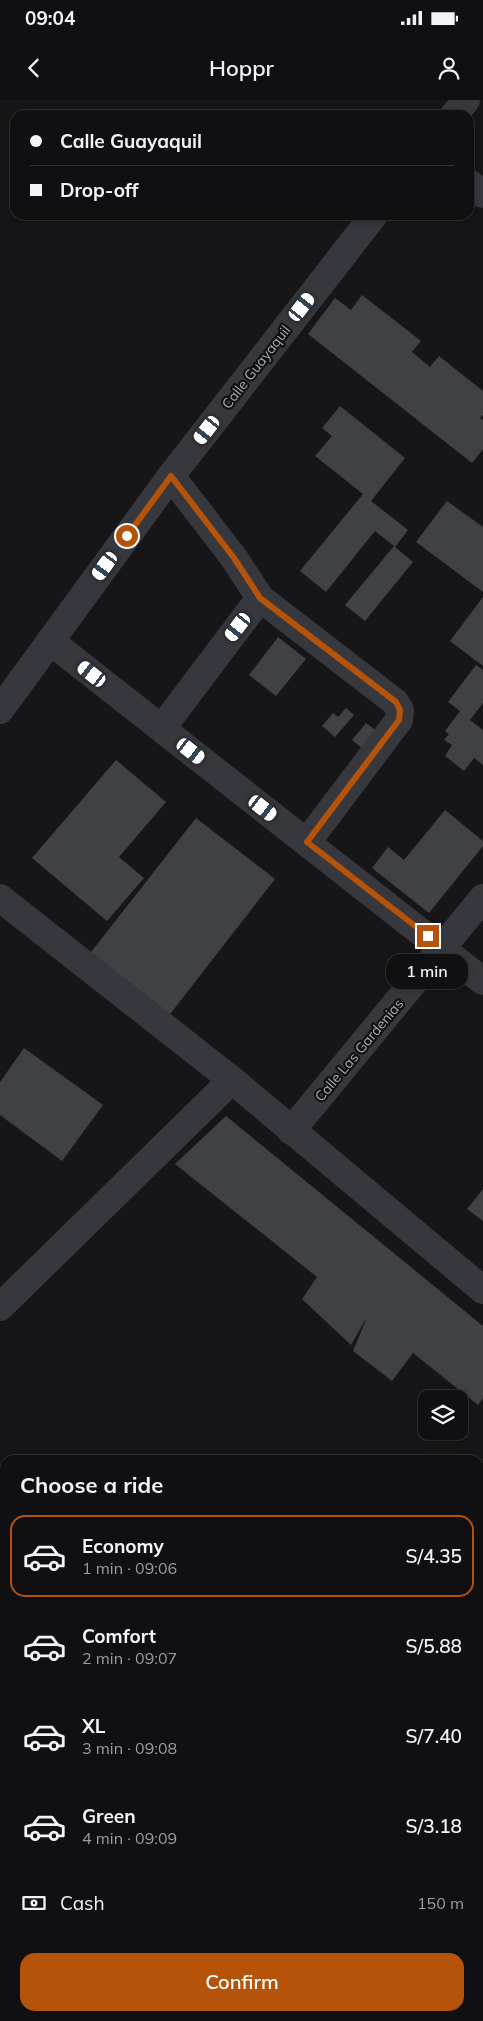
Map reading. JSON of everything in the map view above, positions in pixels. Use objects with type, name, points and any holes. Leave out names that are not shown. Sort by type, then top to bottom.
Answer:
[{"type":"street","name":"Calle Guayaquil","points":[[0,710],[171,476],[370,220]]},
{"type":"street","points":[[171,476],[234,558],[260,598],[396,702],[400,710],[399,720],[307,842]]},
{"type":"street","points":[[162,728],[260,598]]},
{"type":"street","points":[[50,641],[483,981]]},
{"type":"street","points":[[0,898],[232,1080],[483,1290]]},
{"type":"street","name":"Calle Las Gardenias","points":[[291,1131],[483,898]]},
{"type":"street","points":[[0,1307],[232,1080]]},
{"type":"building","points":[[362,295],[421,341],[412,352],[430,367],[439,356],[483,391],[483,415],[480,418],[483,420],[483,449],[472,463],[308,334],[335,298],[351,310]]},
{"type":"building","points":[[340,406],[405,458],[371,501],[408,530],[395,547],[413,562],[365,621],[345,605],[394,546],[375,531],[326,592],[300,571],[363,494],[315,456],[332,436],[322,428]]},
{"type":"building","points":[[447,501],[483,527],[483,592],[416,542]]},
{"type":"building","points":[[483,597],[483,666],[450,641]]},
{"type":"building","points":[[278,637],[306,659],[276,696],[249,675]]},
{"type":"building","points":[[476,665],[483,670],[483,703],[470,720],[483,730],[483,765],[474,758],[464,771],[445,756],[452,745],[444,740],[449,734],[445,731],[460,711],[448,702]]},
{"type":"building","points":[[346,708],[354,715],[335,737],[322,726],[333,713],[338,717]]},
{"type":"building","points":[[366,723],[378,732],[363,749],[352,740]]},
{"type":"building","points":[[116,760],[166,802],[119,857],[144,878],[107,921],[32,858]]},
{"type":"building","points":[[445,810],[483,841],[483,846],[429,913],[372,868],[388,847],[404,860]]},
{"type":"building","points":[[196,818],[275,879],[164,1022],[84,961]]},
{"type":"building","points":[[24,1048],[103,1105],[62,1161],[0,1115],[0,1082]]},
{"type":"building","points":[[226,1116],[483,1326],[483,1398],[478,1405],[468,1397],[468,1390],[459,1390],[413,1353],[392,1381],[353,1351],[367,1317],[351,1345],[302,1299],[317,1277],[175,1164]]},
{"type":"building","points":[[483,1189],[483,1221],[467,1209]]},
{"type":"route","points":[[127,536],[171,476],[234,558],[260,598],[396,702],[400,710],[399,720],[307,842],[428,936]]}]
